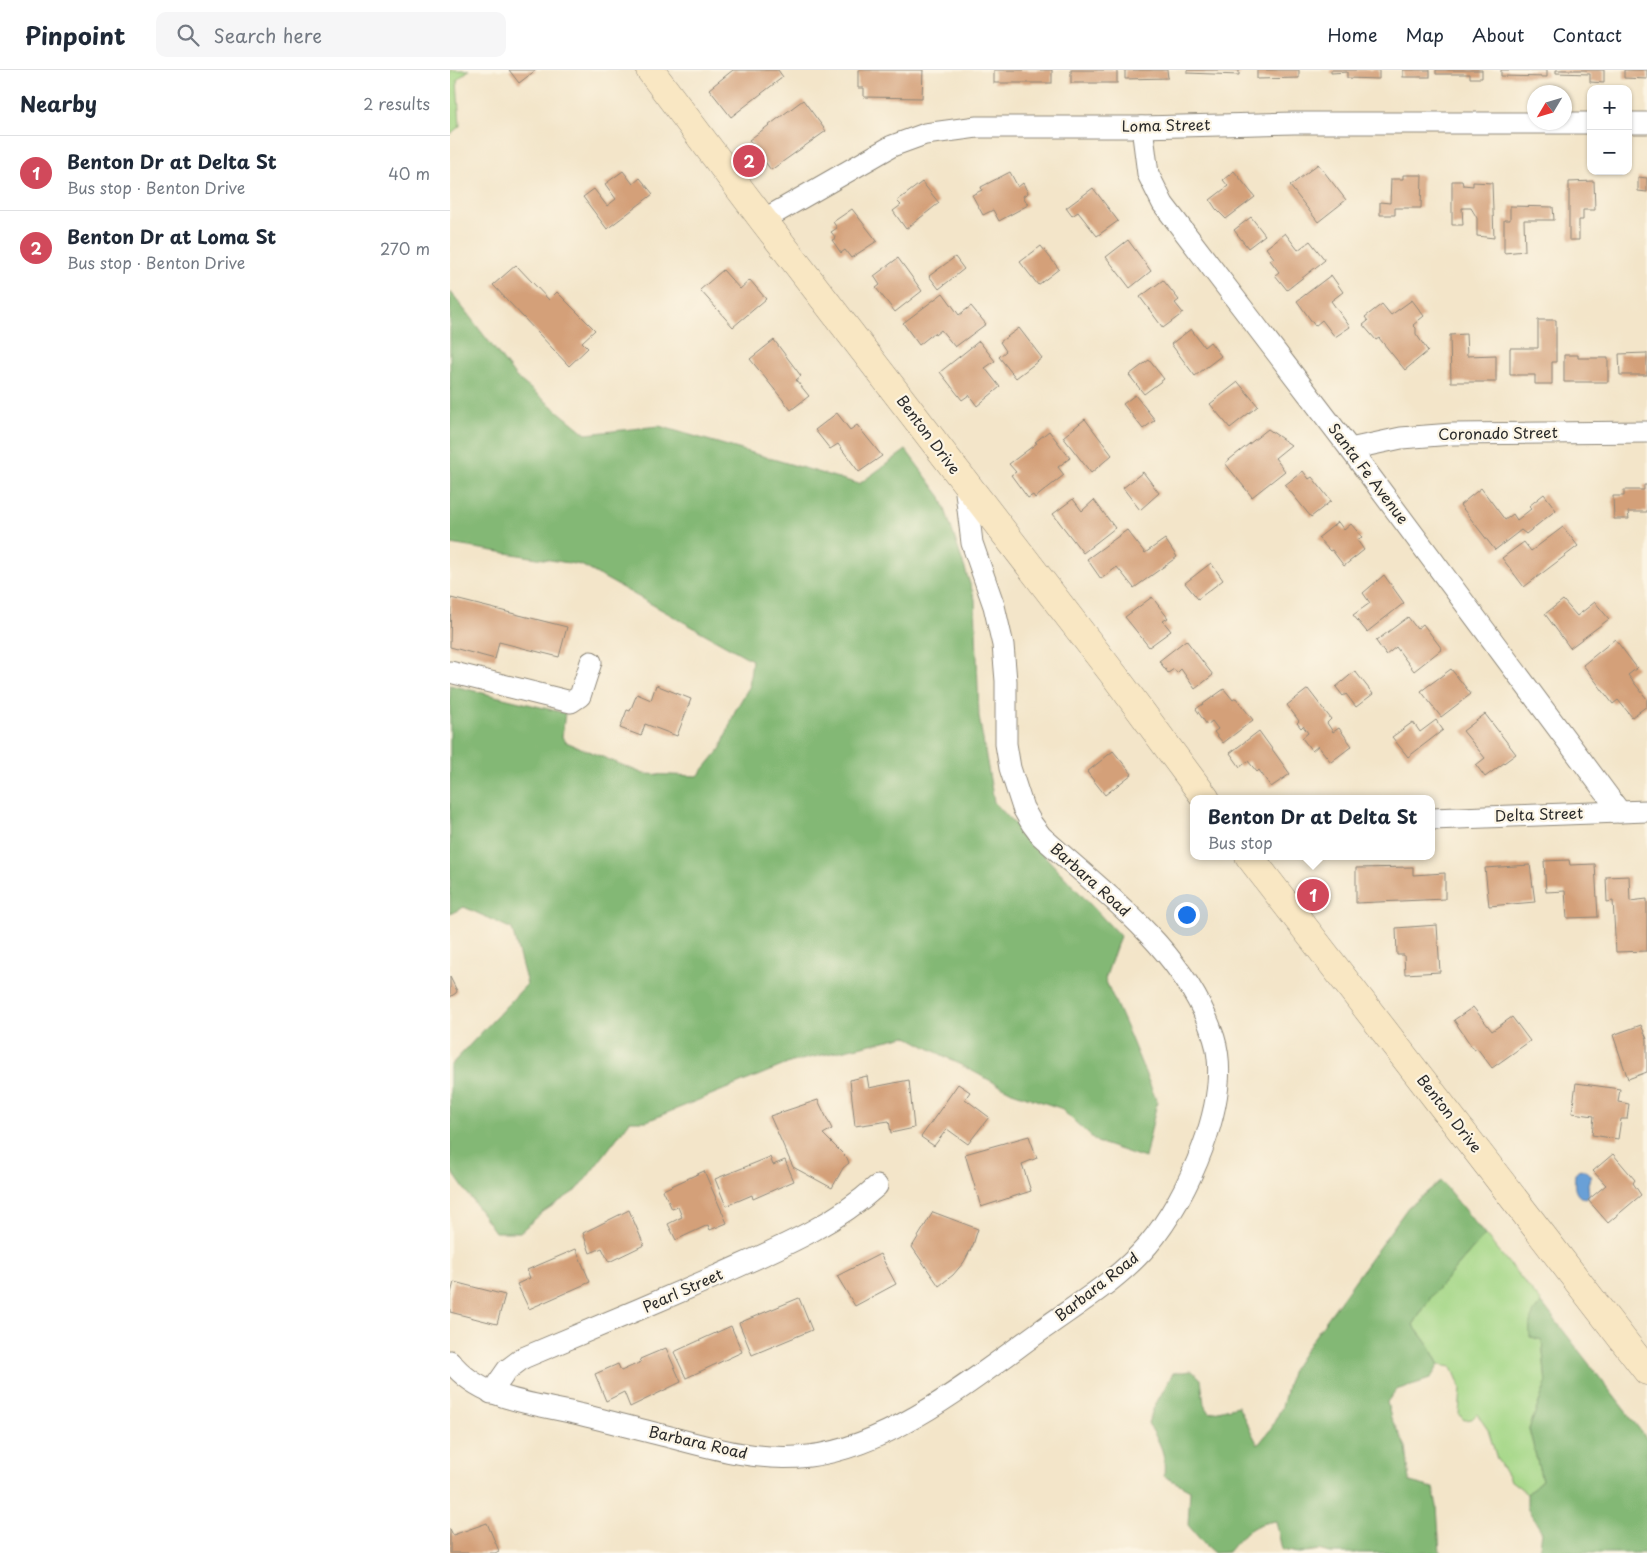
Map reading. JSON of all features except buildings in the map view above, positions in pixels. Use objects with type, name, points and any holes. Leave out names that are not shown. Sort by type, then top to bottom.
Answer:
[{"type":"street","name":"Benton Drive","points":[[650,70],[763,220],[1111,671],[1203,795]]},
{"type":"street","points":[[1632,122],[1647,122]]},
{"type":"street","name":"Loma Street","points":[[763,220],[892,146],[925,134],[977,127],[1142,127],[1294,123],[1587,123]]},
{"type":"street","name":"Santa Fe Avenue","points":[[1142,127],[1148,174],[1163,204],[1350,448],[1620,812]]},
{"type":"street","name":"Coronado Street","points":[[1350,448],[1401,438],[1452,434],[1647,432]]},
{"type":"street","name":"Barbara Road","points":[[450,1361],[466,1378],[491,1393],[735,1454],[774,1457],[811,1456],[856,1444],[897,1428],[933,1406],[1110,1281],[1131,1263],[1163,1226],[1184,1188],[1201,1151],[1217,1100],[1219,1069],[1215,1041],[1198,1001],[1170,958],[1138,923],[1041,836],[1023,808],[1013,783],[1007,756],[1006,682],[1001,636],[994,606],[972,543],[966,484]]},
{"type":"street","points":[[450,672],[571,702],[580,696],[591,662]]},
{"type":"street","name":"Delta Street","points":[[1435,818],[1647,811]]},
{"type":"street","name":"Benton Drive","points":[[1252,860],[1647,1372]]},
{"type":"street","name":"Pearl Street","points":[[491,1393],[507,1370],[523,1358],[641,1309],[799,1238],[854,1205],[877,1186]]},
{"type":"green space","points":[[450,70],[469,70],[457,80],[460,126],[450,134]]},
{"type":"green space","points":[[450,291],[516,377],[586,434],[659,426],[859,484],[906,450],[941,497],[975,599],[979,717],[994,802],[1120,936],[1105,979],[1157,1102],[1145,1158],[1097,1142],[1060,1108],[1012,1092],[906,1036],[792,1062],[647,1121],[630,1121],[578,1189],[543,1212],[520,1232],[495,1232],[450,1169],[450,1066],[527,984],[512,929],[464,907],[450,914],[450,685],[565,713],[562,737],[566,742],[644,774],[698,776],[721,748],[735,711],[749,687],[752,660],[581,565],[450,544]]},
{"type":"green space","points":[[1441,1181],[1485,1235],[1433,1294],[1413,1325],[1429,1346],[1439,1365],[1430,1379],[1396,1390],[1387,1402],[1391,1418],[1406,1447],[1410,1482],[1433,1488],[1437,1506],[1440,1553],[1330,1553],[1319,1550],[1299,1553],[1282,1550],[1276,1521],[1254,1527],[1238,1540],[1228,1552],[1214,1553],[1188,1525],[1190,1490],[1164,1476],[1163,1454],[1148,1423],[1154,1407],[1173,1373],[1192,1371],[1201,1379],[1204,1404],[1210,1413],[1238,1406],[1258,1445],[1270,1430],[1282,1407],[1291,1372],[1312,1340],[1408,1207]]},
{"type":"green space","points":[[1485,1235],[1542,1303],[1536,1309],[1542,1340],[1546,1384],[1529,1429],[1542,1480],[1527,1493],[1510,1480],[1497,1459],[1488,1430],[1477,1414],[1472,1419],[1464,1420],[1459,1414],[1461,1388],[1452,1367],[1439,1365],[1429,1346],[1413,1325],[1433,1294]]},
{"type":"green space","points":[[1542,1303],[1647,1439],[1647,1553],[1539,1553],[1542,1532],[1527,1508],[1527,1493],[1542,1480],[1529,1429],[1546,1384],[1542,1340],[1530,1337],[1531,1318]]},
{"type":"water","points":[[1580,1169],[1587,1171],[1591,1175],[1588,1184],[1589,1196],[1585,1199],[1578,1195],[1575,1189],[1575,1174]]},
{"type":"place","name":"Benton Dr at Loma St","points":[[749,161]]},
{"type":"place","name":"Benton Dr at Delta St","points":[[1313,895]]}]
